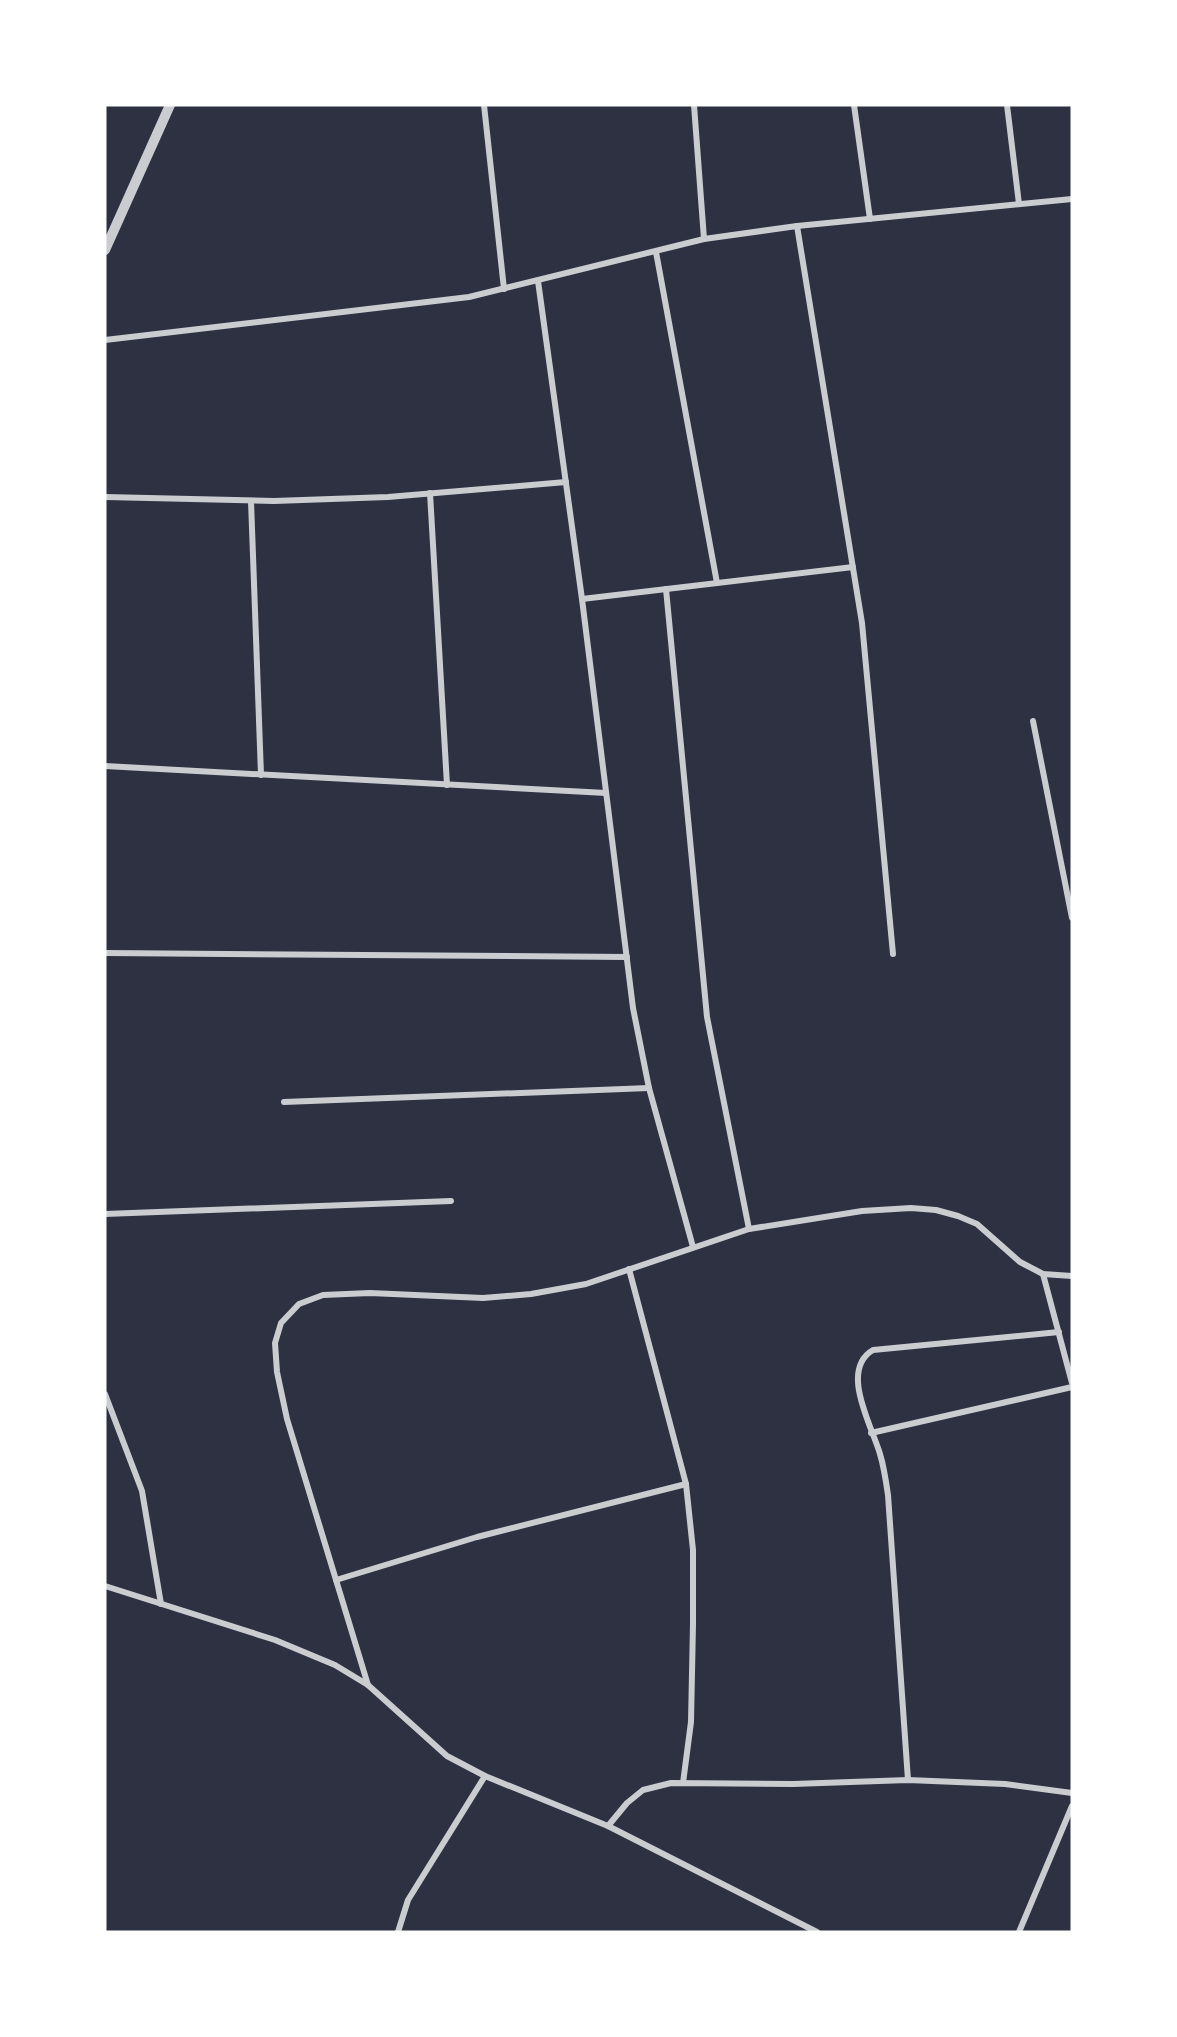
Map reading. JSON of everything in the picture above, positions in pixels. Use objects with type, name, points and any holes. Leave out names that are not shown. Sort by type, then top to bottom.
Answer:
[{"type":"street","points":[[105,250],[170,105]]},
{"type":"street","points":[[484,105],[504,289]]},
{"type":"street","points":[[694,105],[704,239]]},
{"type":"street","points":[[854,105],[870,219]]},
{"type":"street","points":[[1007,105],[1019,204]]},
{"type":"street","points":[[105,340],[469,297],[704,239],[797,226],[1072,200]]},
{"type":"street","points":[[797,226],[862,623],[893,954]]},
{"type":"street","points":[[656,252],[717,583]]},
{"type":"street","points":[[538,281],[582,599],[633,1008],[649,1088],[693,1247]]},
{"type":"street","points":[[105,497],[251,501],[430,493],[566,482]]},
{"type":"street","points":[[430,493],[447,785]]},
{"type":"street","points":[[251,501],[261,775]]},
{"type":"street","points":[[582,599],[853,567]]},
{"type":"street","points":[[666,589],[707,1017],[749,1229]]},
{"type":"street","points":[[1034,721],[1072,918]]},
{"type":"street","points":[[105,766],[606,793]]},
{"type":"street","points":[[105,952],[627,957]]},
{"type":"street","points":[[284,1102],[649,1088]]},
{"type":"street","points":[[105,1214],[450,1201]]},
{"type":"street","points":[[368,1685],[287,1419],[277,1372],[276,1343],[282,1323],[298,1304],[323,1295],[370,1293],[483,1298],[531,1294],[586,1284],[749,1229],[862,1211],[911,1208],[936,1210],[977,1224],[1020,1262],[1043,1274],[1072,1276]]},
{"type":"street","points":[[629,1269],[686,1484],[693,1550],[691,1722],[683,1783]]},
{"type":"street","points":[[872,1433],[1072,1385],[1043,1274]]},
{"type":"street","points":[[908,1780],[888,1495],[880,1453],[860,1394],[858,1374],[861,1363],[873,1350],[1059,1332]]},
{"type":"street","points":[[105,1394],[142,1491],[161,1604]]},
{"type":"street","points":[[336,1580],[477,1537],[686,1484]]},
{"type":"street","points":[[105,1586],[275,1640],[335,1665],[368,1685],[447,1756],[485,1776],[608,1826],[817,1932]]},
{"type":"street","points":[[398,1932],[408,1900],[485,1776]]},
{"type":"street","points":[[608,1826],[627,1803],[643,1790],[657,1785],[683,1783],[793,1784],[908,1780],[1005,1784],[1072,1793]]},
{"type":"street","points":[[1019,1932],[1072,1806]]}]
